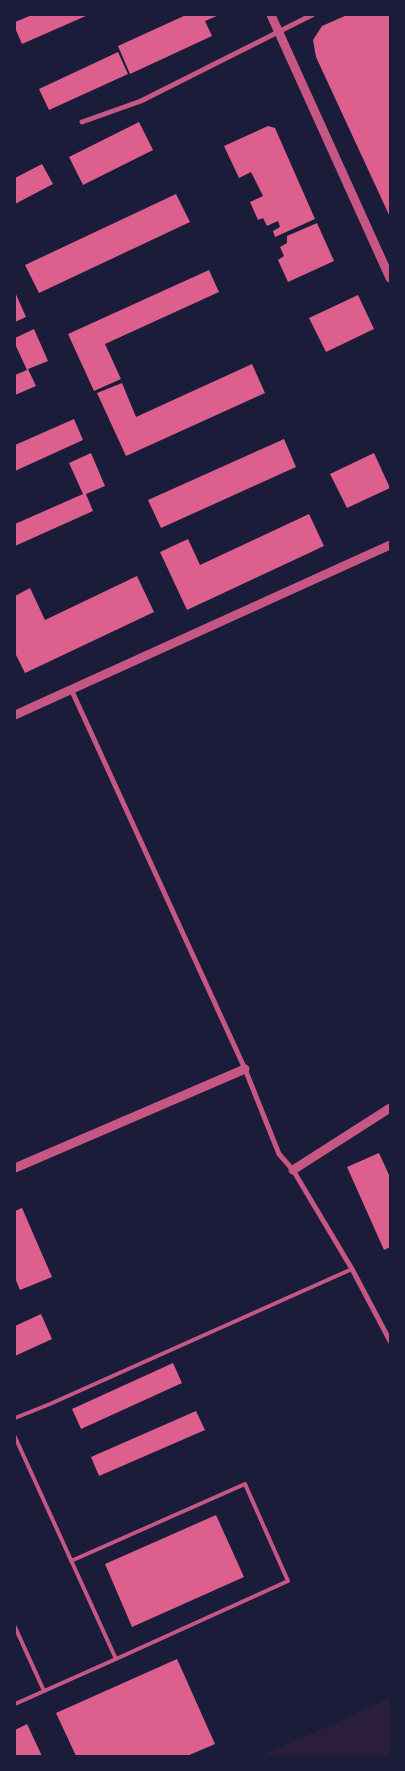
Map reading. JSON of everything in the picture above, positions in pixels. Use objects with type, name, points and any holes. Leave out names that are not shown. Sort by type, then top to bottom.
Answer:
[{"type":"street","points":[[271,15],[390,278]]},
{"type":"street","points":[[82,122],[141,101],[312,15]]},
{"type":"street","points":[[15,715],[390,545]]},
{"type":"street","points":[[71,689],[245,1069],[279,1154],[293,1170],[352,1269],[390,1341]]},
{"type":"street","points":[[15,1168],[245,1069]]},
{"type":"street","points":[[293,1170],[390,1108]]},
{"type":"lane","points":[[15,1418],[352,1269]]},
{"type":"lane","points":[[15,1437],[116,1660]]},
{"type":"lane","points":[[15,1704],[288,1582],[245,1484],[71,1561]]},
{"type":"lane","points":[[15,1628],[44,1691]]},
{"type":"shaded area","points":[[390,1698],[390,1756],[261,1756]]},
{"type":"building","points":[[32,15],[88,15],[22,44],[15,28],[15,22]]},
{"type":"building","points":[[186,15],[219,15],[205,21],[212,36],[130,74],[118,46]]},
{"type":"building","points":[[347,15],[390,15],[390,217],[316,57],[313,40],[322,26]]},
{"type":"building","points":[[118,52],[128,74],[49,110],[39,89]]},
{"type":"building","points":[[139,122],[153,150],[83,185],[69,157]]},
{"type":"building","points":[[268,126],[275,128],[315,219],[275,237],[273,231],[280,227],[278,221],[267,226],[263,218],[258,220],[250,202],[263,196],[251,172],[239,178],[224,146]]},
{"type":"building","points":[[42,164],[53,184],[15,204],[15,178]]},
{"type":"building","points":[[176,194],[190,222],[39,293],[25,265]]},
{"type":"building","points":[[317,223],[334,261],[288,282],[278,260],[284,256],[280,247],[287,243],[287,236]]},
{"type":"building","points":[[209,270],[219,292],[105,344],[121,379],[94,391],[68,334]]},
{"type":"building","points":[[15,292],[26,317],[15,322]]},
{"type":"building","points":[[358,295],[374,329],[326,352],[309,318]]},
{"type":"building","points":[[34,329],[48,361],[28,369],[36,386],[15,395],[15,375],[27,370],[15,344],[15,338]]},
{"type":"building","points":[[252,364],[265,393],[126,456],[97,393],[122,383],[136,417]]},
{"type":"building","points":[[74,419],[83,440],[15,471],[15,445]]},
{"type":"building","points":[[284,439],[296,467],[161,528],[148,500]]},
{"type":"building","points":[[91,453],[105,486],[86,494],[93,511],[15,546],[15,524],[83,494],[69,463]]},
{"type":"building","points":[[374,453],[390,488],[347,508],[330,474]]},
{"type":"building","points":[[309,514],[324,546],[187,610],[160,552],[188,539],[200,565]]},
{"type":"building","points":[[137,576],[154,612],[25,673],[15,653],[15,596],[30,588],[45,620]]},
{"type":"building","points":[[379,1153],[390,1177],[390,1247],[384,1250],[347,1167]]},
{"type":"building","points":[[22,1208],[52,1277],[20,1290],[15,1278],[15,1211]]},
{"type":"building","points":[[41,1314],[52,1339],[15,1356],[15,1326]]},
{"type":"building","points":[[173,1363],[182,1383],[81,1429],[72,1409]]},
{"type":"building","points":[[196,1411],[205,1430],[99,1476],[91,1457]]},
{"type":"building","points":[[216,1515],[244,1577],[132,1627],[105,1564]]},
{"type":"building","points":[[177,1659],[215,1744],[187,1756],[76,1756],[56,1713]]},
{"type":"building","points":[[27,1724],[42,1756],[15,1756],[15,1730]]}]
